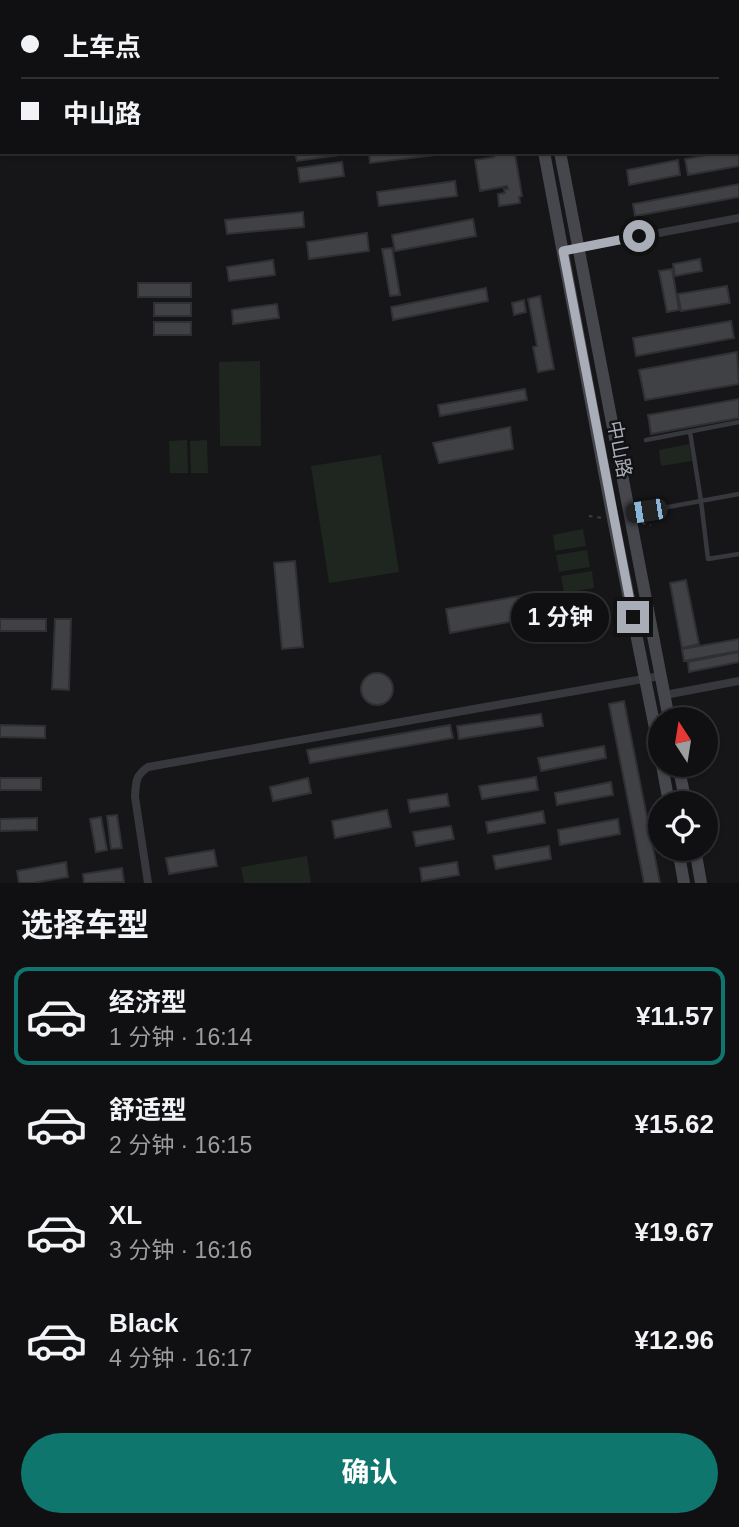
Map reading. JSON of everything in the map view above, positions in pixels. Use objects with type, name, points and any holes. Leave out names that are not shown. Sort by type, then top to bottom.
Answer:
[{"type":"main road","name":"中山路","points":[[544,154],[651,707]]},
{"type":"main road","name":"中山路","points":[[560,154],[667,707]]},
{"type":"main road","points":[[680,861],[684,883]]},
{"type":"main road","points":[[697,861],[701,883]]},
{"type":"street","points":[[563,251],[739,218]]},
{"type":"street","points":[[148,883],[135,797],[140,773],[148,767],[660,676]]},
{"type":"street","points":[[665,695],[739,681]]},
{"type":"lane","points":[[646,440],[739,422]]},
{"type":"lane","points":[[690,432],[708,559],[739,554]]},
{"type":"lane","points":[[629,514],[739,494]]},
{"type":"shaded area","points":[[260,361],[261,446],[220,446],[219,362]]},
{"type":"shaded area","points":[[187,440],[188,473],[170,473],[169,441]]},
{"type":"shaded area","points":[[207,440],[208,473],[191,473],[190,441]]},
{"type":"shaded area","points":[[689,444],[692,461],[661,466],[659,450]]},
{"type":"shaded area","points":[[381,455],[399,572],[329,583],[311,466]]},
{"type":"shaded area","points":[[583,529],[586,546],[555,551],[553,535]]},
{"type":"shaded area","points":[[587,550],[590,567],[559,572],[556,555]]},
{"type":"shaded area","points":[[592,571],[594,588],[564,593],[561,576]]},
{"type":"shaded area","points":[[307,856],[311,883],[244,883],[241,867]]},
{"type":"building","points":[[295,154],[341,154],[341,155],[297,161]]},
{"type":"building","points":[[369,154],[443,154],[370,163]]},
{"type":"building","points":[[493,154],[515,154],[522,196],[519,197],[520,203],[499,206],[498,194],[505,193],[507,186],[480,191],[475,160],[494,157]]},
{"type":"building","points":[[712,154],[739,154],[739,166],[688,175],[685,159]]},
{"type":"building","points":[[678,160],[680,175],[629,185],[627,170]]},
{"type":"building","points":[[342,162],[344,176],[300,182],[298,168]]},
{"type":"building","points":[[455,181],[457,196],[379,206],[377,192]]},
{"type":"building","points":[[739,184],[739,197],[635,216],[633,204]]},
{"type":"building","points":[[303,212],[304,227],[227,234],[225,220]]},
{"type":"building","points":[[473,219],[476,236],[395,251],[392,235]]},
{"type":"building","points":[[367,233],[369,251],[309,259],[307,242]]},
{"type":"building","points":[[392,248],[400,295],[390,296],[382,249]]},
{"type":"building","points":[[700,259],[702,271],[675,276],[673,264]]},
{"type":"building","points":[[273,260],[275,275],[229,281],[227,267]]},
{"type":"building","points":[[672,269],[679,310],[667,312],[659,271]]},
{"type":"building","points":[[138,283],[191,283],[191,297],[138,297]]},
{"type":"building","points":[[727,286],[730,303],[681,311],[678,294]]},
{"type":"building","points":[[486,288],[488,301],[393,320],[391,307]]},
{"type":"building","points":[[540,296],[554,369],[538,372],[533,347],[537,346],[528,299]]},
{"type":"building","points":[[524,300],[526,312],[514,315],[512,303]]},
{"type":"building","points":[[154,303],[191,303],[191,316],[154,316]]},
{"type":"building","points":[[277,304],[279,318],[233,324],[232,310]]},
{"type":"building","points":[[731,321],[734,338],[636,356],[633,338]]},
{"type":"building","points":[[154,322],[191,322],[191,335],[154,335]]},
{"type":"building","points":[[737,352],[739,384],[645,400],[639,370]]},
{"type":"building","points":[[525,389],[527,400],[440,416],[438,405]]},
{"type":"building","points":[[739,399],[739,418],[651,434],[648,415]]},
{"type":"building","points":[[510,427],[513,449],[439,463],[433,443]]},
{"type":"building","points":[[295,561],[303,647],[282,649],[274,563]]},
{"type":"building","points":[[686,580],[699,644],[682,648],[670,583]]},
{"type":"building","points":[[531,594],[535,617],[450,633],[446,609]]},
{"type":"building","points":[[0,619],[46,619],[46,631],[0,631]]},
{"type":"building","points":[[55,619],[71,619],[69,690],[52,689]]},
{"type":"building","points":[[739,639],[739,651],[684,661],[682,649]]},
{"type":"building","points":[[739,652],[739,662],[689,672],[688,662]]},
{"type":"building","points":[[377,673],[388,678],[393,689],[388,700],[377,705],[366,700],[361,689],[366,678]]},
{"type":"building","points":[[624,701],[648,822],[648,861],[656,861],[660,883],[644,883],[609,704]]},
{"type":"building","points":[[541,714],[543,726],[459,739],[457,726]]},
{"type":"building","points":[[0,725],[45,726],[45,738],[0,737]]},
{"type":"building","points":[[450,725],[453,738],[310,763],[307,750]]},
{"type":"building","points":[[604,746],[606,758],[541,771],[538,758]]},
{"type":"building","points":[[536,777],[538,790],[482,799],[479,786]]},
{"type":"building","points":[[0,778],[41,778],[41,790],[0,790]]},
{"type":"building","points":[[308,778],[311,793],[273,801],[270,787]]},
{"type":"building","points":[[611,782],[613,795],[557,805],[555,793]]},
{"type":"building","points":[[447,794],[449,806],[410,812],[408,800]]},
{"type":"building","points":[[387,810],[391,827],[335,838],[332,821]]},
{"type":"building","points":[[543,811],[545,823],[488,833],[486,822]]},
{"type":"building","points":[[117,815],[122,848],[111,849],[107,816]]},
{"type":"building","points":[[101,817],[107,850],[96,852],[90,819]]},
{"type":"building","points":[[37,818],[37,830],[0,831],[0,819]]},
{"type":"building","points":[[618,819],[620,834],[560,845],[558,830]]},
{"type":"building","points":[[451,826],[454,839],[416,846],[413,832]]},
{"type":"building","points":[[549,846],[551,859],[496,869],[493,856]]},
{"type":"building","points":[[214,850],[217,866],[169,874],[166,858]]},
{"type":"building","points":[[66,862],[68,877],[19,883],[17,871]]},
{"type":"building","points":[[457,862],[459,875],[422,881],[420,868]]},
{"type":"building","points":[[122,868],[124,882],[84,883],[83,874]]},
{"type":"route","points":[[633,617],[563,251],[639,236]]}]
